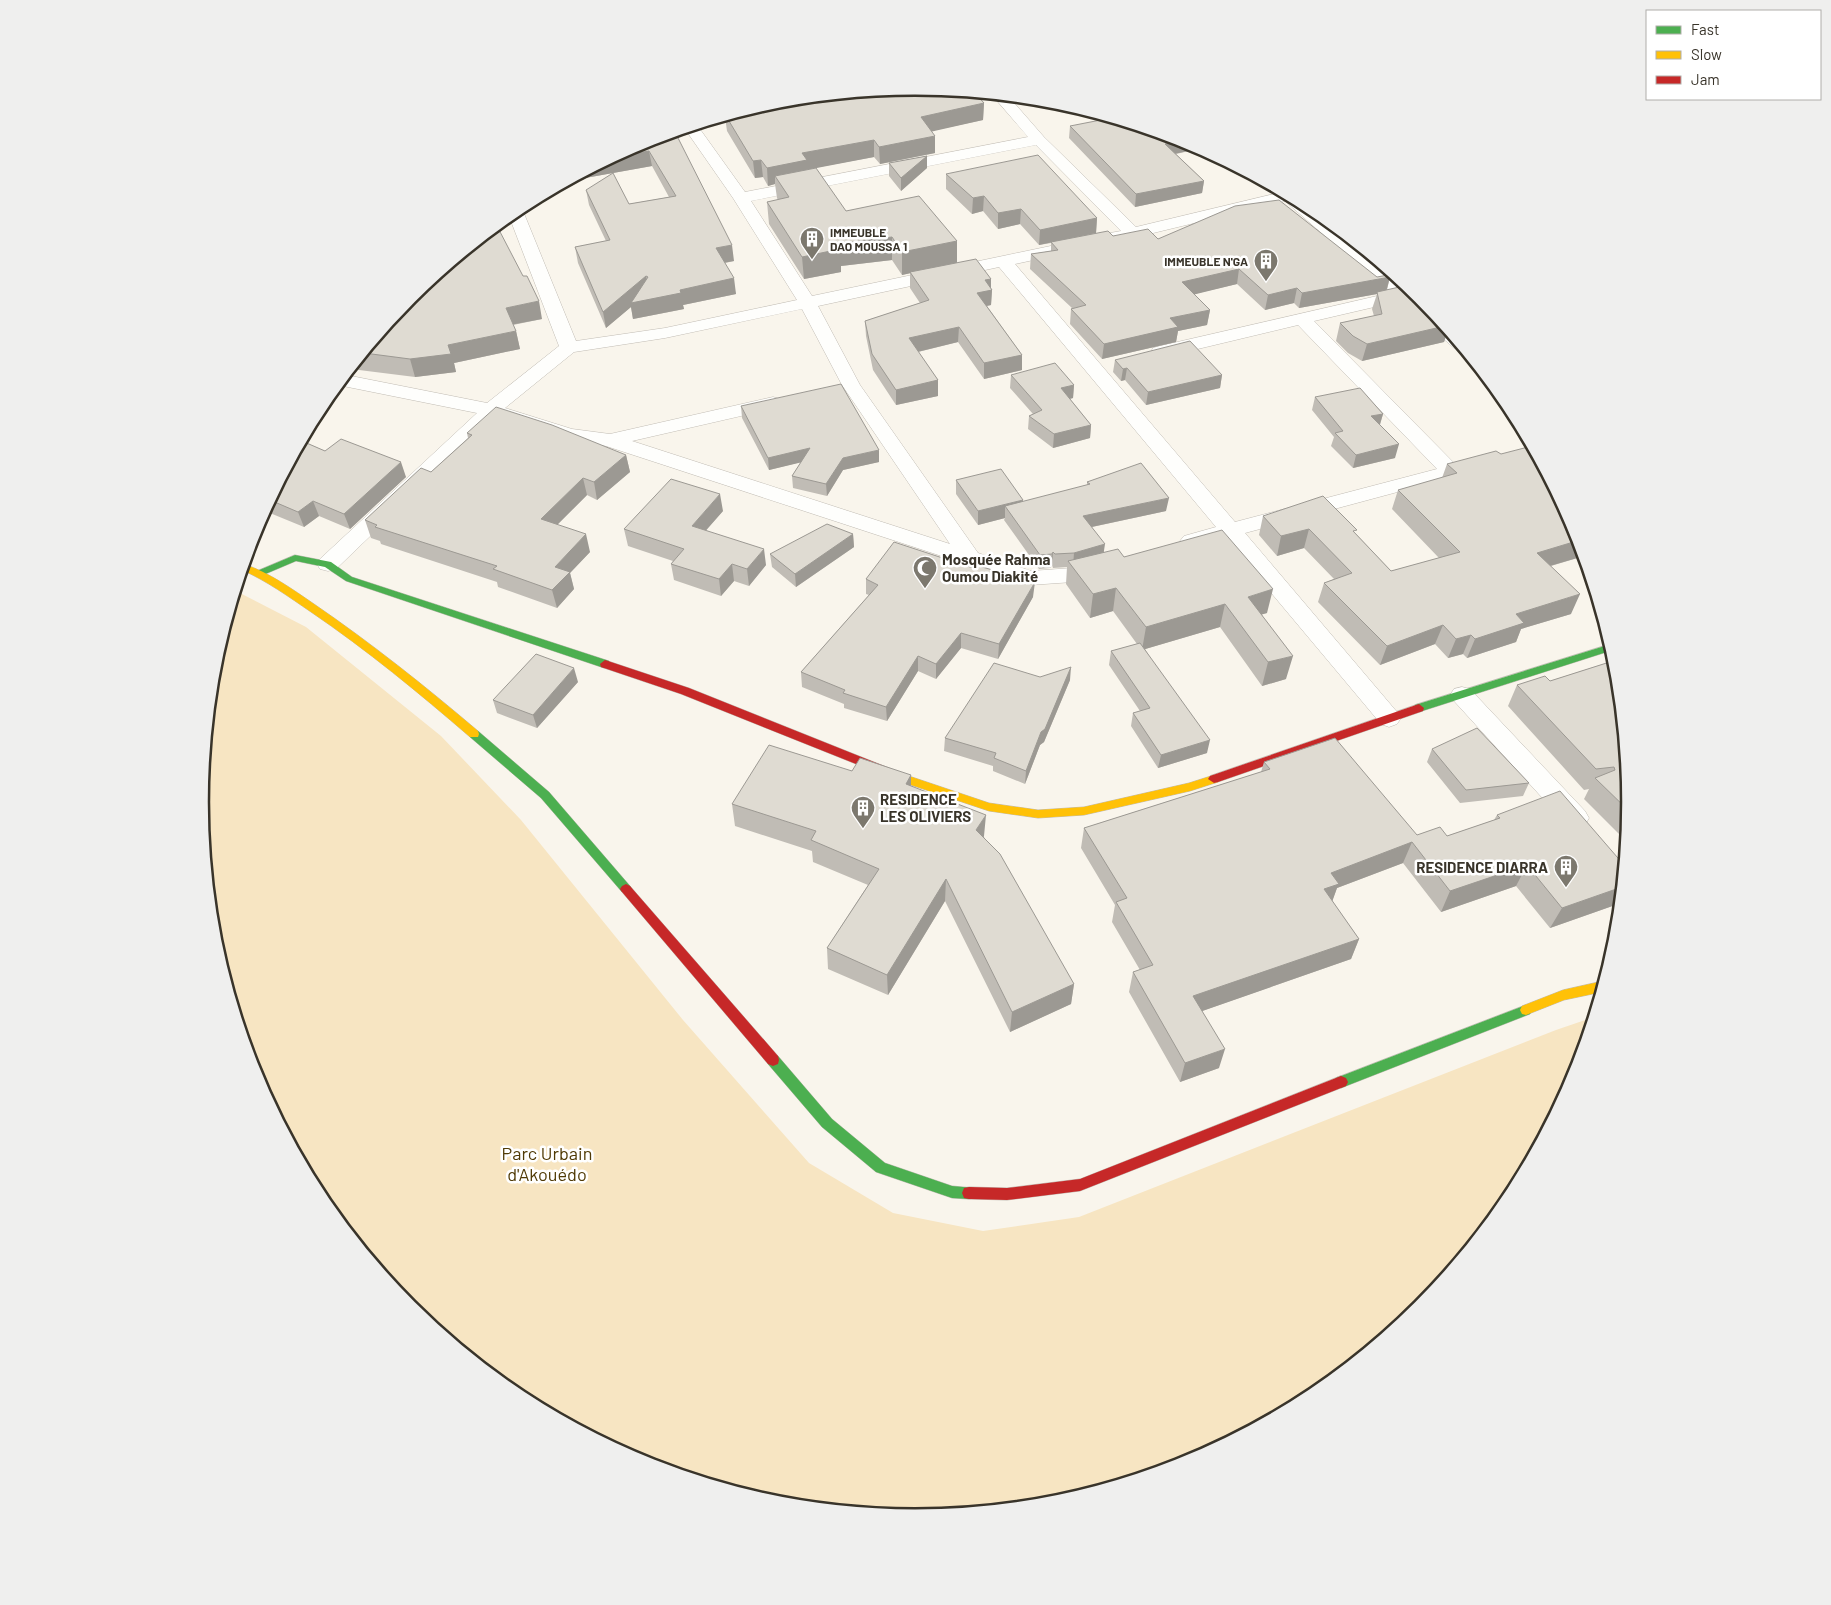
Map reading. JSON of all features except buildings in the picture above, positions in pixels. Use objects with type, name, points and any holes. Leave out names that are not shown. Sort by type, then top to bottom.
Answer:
[{"type":"street","points":[[1005,102],[1039,140],[1133,233]]},
{"type":"street","points":[[695,132],[741,198],[807,302],[851,385],[970,558]]},
{"type":"street","points":[[741,198],[1039,140]]},
{"type":"street","points":[[1096,241],[1279,197]]},
{"type":"street","points":[[518,219],[569,347]]},
{"type":"street","points":[[1326,228],[1425,314]]},
{"type":"street","points":[[328,564],[491,410],[569,347],[665,333],[1078,245]]},
{"type":"street","points":[[1003,262],[1104,367],[1231,530],[1389,718]]},
{"type":"street","points":[[1147,355],[1404,296]]},
{"type":"street","points":[[1303,320],[1451,472]]},
{"type":"street","points":[[349,381],[491,410],[570,435],[609,440],[1030,578],[1052,578],[1073,575],[1120,562]]},
{"type":"street","points":[[832,390],[851,385]]},
{"type":"street","points":[[609,440],[793,398]]},
{"type":"street","points":[[1175,546],[1497,459]]},
{"type":"street","points":[[260,573],[295,558],[328,564],[348,579],[684,691],[927,788],[989,807],[1038,814],[1084,811],[1132,802],[1190,787],[1389,718],[1605,649]]},
{"type":"street","points":[[249,569],[260,573],[335,623],[424,691],[545,795],[827,1123],[881,1168],[952,1192],[1007,1194],[1080,1185],[1563,995],[1597,987]]},
{"type":"street","points":[[1462,695],[1590,833]]},
{"type":"green space","name":"Parc Urbain d'Akouédo","points":[[241,594],[306,627],[441,736],[521,820],[683,1020],[809,1163],[893,1213],[983,1231],[1079,1217],[1587,1019],[1568,1073],[1549,1115],[1503,1195],[1476,1232],[1415,1302],[1345,1363],[1308,1390],[1228,1436],[1186,1455],[1098,1485],[1008,1503],[962,1507],[916,1509],[823,1503],[733,1485],[688,1471],[645,1455],[603,1436],[562,1414],[523,1390],[450,1333],[416,1302],[355,1232],[328,1195],[282,1115],[263,1073],[233,985],[215,895],[211,849],[209,802],[215,710],[233,620]]},
{"type":"traffic: fast","points":[[260,573],[295,558],[328,564],[349,579],[605,664]]},
{"type":"traffic: fast","points":[[1419,708],[1605,649]]},
{"type":"traffic: fast","points":[[474,734],[545,795],[626,889]]},
{"type":"traffic: fast","points":[[1341,1082],[1526,1010]]},
{"type":"traffic: fast","points":[[773,1060],[827,1123],[881,1168],[952,1192],[969,1193]]},
{"type":"traffic: slow","points":[[249,570],[277,584],[351,635],[414,683],[474,734]]},
{"type":"traffic: slow","points":[[900,777],[989,807],[1038,814],[1084,811],[1190,787],[1214,779]]},
{"type":"traffic: slow","points":[[1526,1010],[1563,995],[1597,987]]},
{"type":"traffic: jam","points":[[605,664],[685,691],[900,777]]},
{"type":"traffic: jam","points":[[1214,779],[1419,708]]},
{"type":"traffic: jam","points":[[626,889],[773,1060]]},
{"type":"traffic: jam","points":[[969,1193],[1007,1194],[1080,1185],[1341,1082]]},
{"type":"place","name":"IMMEUBLE DAO MOUSSA 1","points":[[812,260]]},
{"type":"place","name":"IMMEUBLE N'GA","points":[[1266,282]]},
{"type":"place","name":"Mosquée Rahma Oumou Diakité","points":[[925,589]]},
{"type":"place","name":"RESIDENCE LES OLIVIERS","points":[[863,829]]},
{"type":"place","name":"RESIDENCE DIARRA","points":[[1566,888]]}]
